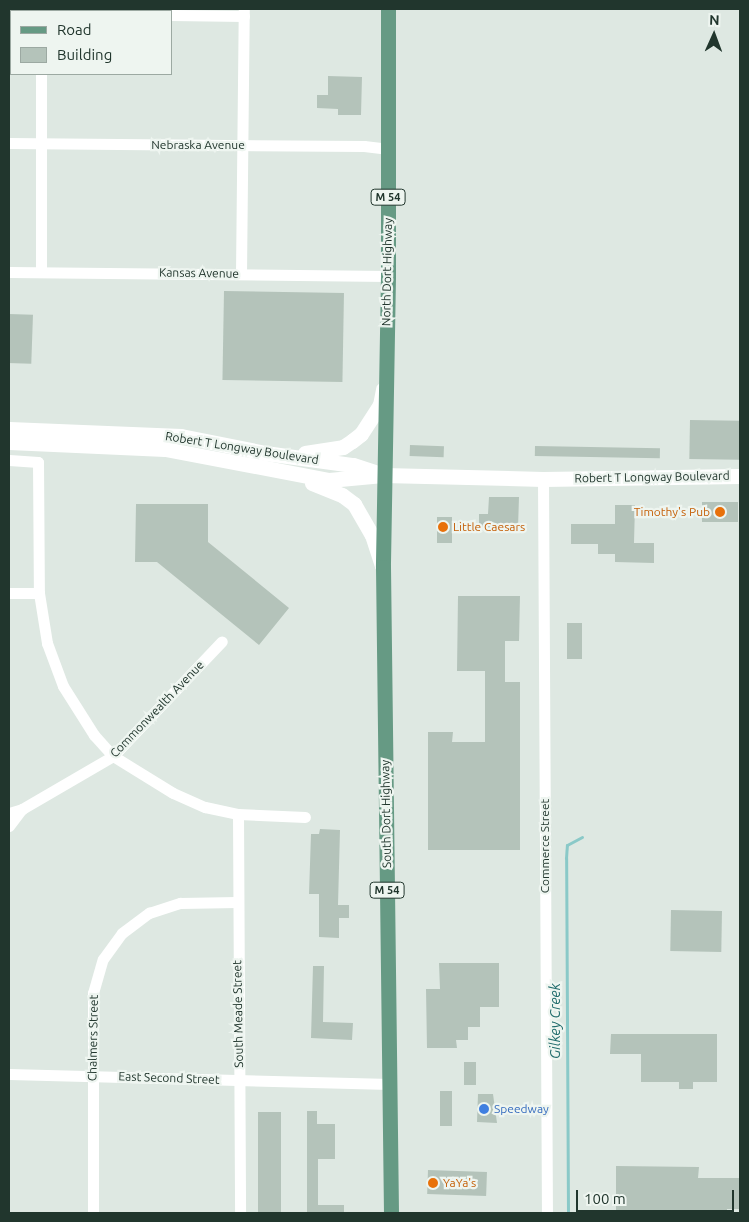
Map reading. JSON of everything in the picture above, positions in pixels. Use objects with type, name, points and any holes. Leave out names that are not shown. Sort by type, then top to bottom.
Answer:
[{"type":"main road","name":"North Dort Highway","points":[[383,475],[388,276],[388,9]]},
{"type":"main road","name":"South Dort Highway","points":[[383,475],[391,1213]]},
{"type":"street","points":[[172,15],[244,12],[241,274]]},
{"type":"street","points":[[41,75],[41,272]]},
{"type":"street","name":"Nebraska Avenue","points":[[9,143],[242,145],[387,149]]},
{"type":"street","name":"Kansas Avenue","points":[[9,272],[388,276]]},
{"type":"street","points":[[265,453],[300,453],[343,447],[367,426],[380,405],[384,385]]},
{"type":"street","name":"Robert T Longway Boulevard","points":[[9,428],[181,436],[265,453],[352,465],[383,475]]},
{"type":"street","points":[[92,431],[99,436],[103,445]]},
{"type":"street","name":"Robert T Longway Boulevard","points":[[9,442],[165,449],[300,476],[348,481],[383,475],[543,479],[740,476]]},
{"type":"street","points":[[9,460],[38,462],[39,594],[47,643],[63,686],[94,735],[113,756],[173,793],[205,807],[238,814],[305,817]]},
{"type":"street","points":[[300,476],[342,495],[354,504],[372,535],[383,567]]},
{"type":"street","name":"Commerce Street","points":[[543,479],[547,1213]]},
{"type":"street","points":[[9,593],[39,594]]},
{"type":"street","name":"Commonwealth Avenue","points":[[9,812],[22,808],[113,756],[222,641]]},
{"type":"street","points":[[9,826],[22,808]]},
{"type":"street","name":"South Meade Street","points":[[238,814],[240,1213]]},
{"type":"street","name":"Chalmers Street","points":[[93,1213],[93,993],[103,959],[122,933],[149,913],[180,903],[237,902]]},
{"type":"street","name":"East Second Street","points":[[9,1074],[390,1084]]},
{"type":"building","points":[[328,76],[362,77],[361,115],[338,115],[338,109],[317,108],[317,95],[328,95]]},
{"type":"building","points":[[224,291],[344,293],[342,382],[222,380]]},
{"type":"building","points":[[9,314],[33,315],[31,364],[9,363]]},
{"type":"building","points":[[690,420],[740,421],[739,460],[689,459]]},
{"type":"building","points":[[410,445],[444,446],[444,457],[410,456]]},
{"type":"building","points":[[535,446],[660,448],[660,458],[535,456]]},
{"type":"building","points":[[489,497],[519,497],[518,528],[479,527],[479,514],[488,514]]},
{"type":"building","name":"Timothy's Pub","points":[[702,502],[738,502],[738,522],[702,522]]},
{"type":"building","points":[[136,504],[208,504],[208,542],[289,608],[259,645],[157,562],[135,562]]},
{"type":"building","points":[[615,505],[635,505],[634,543],[654,543],[654,563],[615,562],[615,554],[598,554],[598,544],[571,544],[571,524],[615,524]]},
{"type":"building","points":[[437,517],[452,517],[452,543],[437,543]]},
{"type":"building","points":[[458,596],[520,596],[519,641],[505,641],[505,682],[520,682],[520,850],[428,850],[428,732],[453,732],[452,742],[485,742],[485,671],[457,671]]},
{"type":"building","points":[[567,623],[582,623],[582,659],[567,659]]},
{"type":"building","points":[[320,829],[340,830],[338,905],[349,905],[349,918],[339,918],[339,938],[319,937],[319,894],[309,894],[311,834],[319,834]]},
{"type":"building","points":[[671,910],[722,911],[721,952],[670,951]]},
{"type":"building","points":[[439,963],[499,963],[499,1007],[480,1007],[480,1027],[468,1027],[468,1040],[456,1040],[457,1048],[427,1048],[426,989],[440,989]]},
{"type":"building","points":[[313,966],[324,966],[323,1022],[353,1023],[352,1040],[311,1038]]},
{"type":"building","points":[[611,1034],[717,1034],[717,1082],[693,1082],[693,1089],[679,1089],[679,1082],[641,1082],[641,1054],[610,1054]]},
{"type":"building","points":[[464,1062],[476,1062],[476,1085],[464,1085]]},
{"type":"building","points":[[440,1091],[452,1091],[452,1126],[440,1126]]},
{"type":"building","points":[[478,1094],[493,1094],[497,1123],[477,1122]]},
{"type":"building","points":[[307,1111],[317,1111],[317,1124],[335,1124],[335,1159],[318,1159],[318,1205],[344,1205],[344,1213],[307,1213]]},
{"type":"building","points":[[258,1112],[281,1112],[281,1213],[258,1213]]},
{"type":"building","points":[[616,1166],[699,1167],[698,1178],[740,1178],[740,1209],[727,1209],[727,1213],[616,1213]]},
{"type":"building","points":[[428,1170],[487,1172],[486,1196],[427,1194]]},
{"type":"waterway","name":"Gilkey Creek","points":[[568,1213],[566,858],[567,845],[582,837]]},
{"type":"place","name":"Timothy's Pub","points":[[720,512]]},
{"type":"place","name":"Little Caesars","points":[[443,527]]},
{"type":"place","name":"Speedway","points":[[484,1109]]},
{"type":"place","name":"YaYa's","points":[[433,1183]]}]
